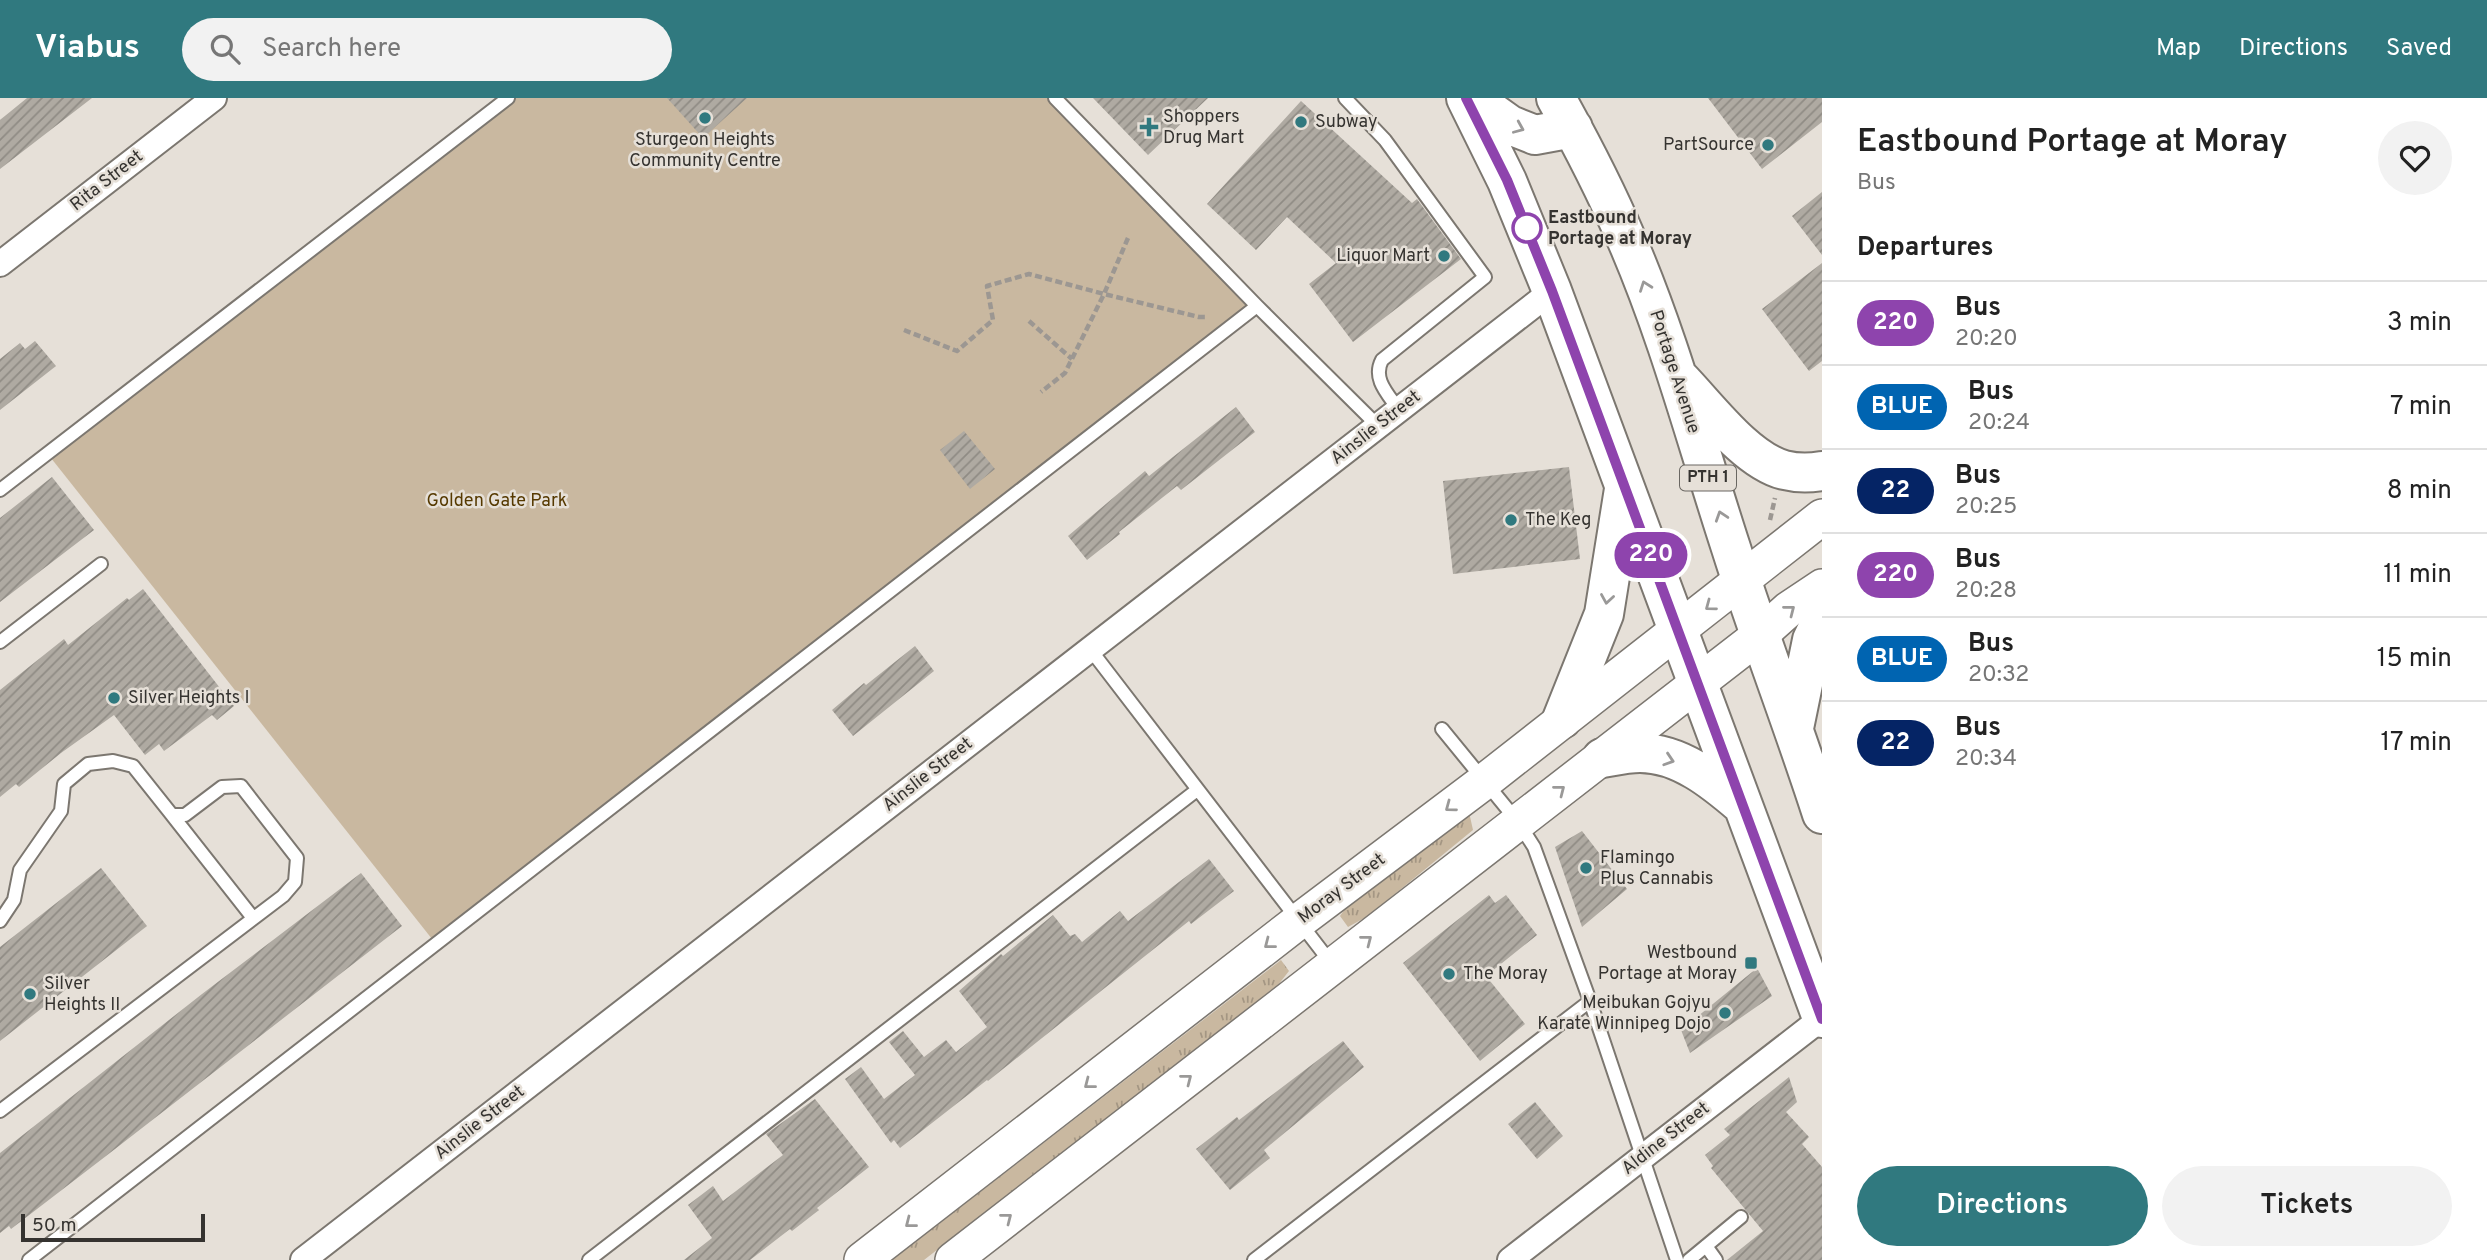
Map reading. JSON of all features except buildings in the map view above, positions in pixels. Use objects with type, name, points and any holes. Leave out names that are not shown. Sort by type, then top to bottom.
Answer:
[{"type":"highway","points":[[1466,98],[1507,180],[1552,291],[1822,1018]]},
{"type":"highway","points":[[1472,98],[1510,125],[1535,135],[1564,113]]},
{"type":"highway","name":"Portage Avenue","points":[[1564,113],[1626,236],[1822,814]]},
{"type":"highway","points":[[1675,374],[1745,447],[1764,460],[1783,470],[1808,473],[1822,471]]},
{"type":"highway","points":[[1562,719],[1604,614],[1625,484]]},
{"type":"highway","points":[[1794,728],[1812,640],[1822,619]]},
{"type":"highway","points":[[1602,758],[1641,753],[1669,758],[1709,777],[1742,806]]},
{"type":"main road","name":"Moray Street","points":[[862,1260],[1822,517]]},
{"type":"main road","points":[[953,1260],[1698,684],[1789,609],[1822,587]]},
{"type":"street","name":"Rita Street","points":[[0,264],[214,98]]},
{"type":"street","name":"Ainslie Street","points":[[303,1260],[1552,291]]},
{"type":"street","name":"Aldine Street","points":[[1510,1260],[1822,1018]]},
{"type":"lane","points":[[0,489],[508,98]]},
{"type":"lane","points":[[1055,98],[1378,426]]},
{"type":"lane","points":[[1345,98],[1385,140],[1485,276],[1382,360],[1377,369],[1379,381],[1399,410]]},
{"type":"lane","points":[[29,1260],[1257,306]]},
{"type":"lane","points":[[0,642],[101,564]]},
{"type":"lane","points":[[1090,649],[1333,966]]},
{"type":"lane","points":[[1442,729],[1518,822],[1534,847],[1590,1001],[1677,1260]]},
{"type":"lane","points":[[0,921],[14,901],[20,870],[61,811],[64,784],[88,764],[113,761],[133,766],[253,918]]},
{"type":"lane","points":[[0,1111],[283,896],[295,882],[297,858],[241,786],[222,787],[185,815],[172,816]]},
{"type":"lane","points":[[589,1260],[1196,790]]},
{"type":"lane","points":[[1254,1260],[1590,1001]]},
{"type":"lane","points":[[1689,1260],[1741,1217]]},
{"type":"lane","points":[[1706,1246],[1716,1260]]},
{"type":"path","points":[[1041,392],[1065,373],[1128,238]]},
{"type":"path","points":[[904,330],[957,351],[993,320],[987,286],[1029,274],[1199,317],[1208,317]]},
{"type":"path","points":[[1029,321],[1072,359]]},
{"type":"path","points":[[1769,522],[1778,487]]},
{"type":"green space","name":"Golden Gate Park","points":[[508,98],[1055,98],[1257,306],[436,944],[47,453]]},
{"type":"green space","points":[[1469,812],[1473,830],[1368,916],[1348,927],[1340,916],[1347,906]]},
{"type":"green space","points":[[1281,960],[1289,971],[1278,985],[924,1260],[892,1260]]},
{"type":"bus line","name":"220","points":[[1466,98],[1507,180],[1552,291],[1822,1019]]},
{"type":"place","name":"Sturgeon Heights Community Centre","points":[[705,118]]},
{"type":"place","name":"Subway","points":[[1301,122]]},
{"type":"place","name":"Shoppers Drug Mart","points":[[1149,127]]},
{"type":"place","name":"PartSource","points":[[1768,145]]},
{"type":"place","name":"Eastbound Portage at Moray","points":[[1527,228]]},
{"type":"place","name":"Liquor Mart","points":[[1444,256]]},
{"type":"place","name":"The Keg","points":[[1511,520]]},
{"type":"place","name":"Silver Heights I","points":[[114,698]]},
{"type":"place","name":"Flamingo Plus Cannabis","points":[[1586,868]]},
{"type":"place","name":"Westbound Portage at Moray","points":[[1751,963]]},
{"type":"place","name":"The Moray","points":[[1449,974]]},
{"type":"place","name":"Silver Heights II","points":[[30,994]]},
{"type":"place","name":"Meibukan Gojyu Karate Winnipeg Dojo","points":[[1725,1013]]}]
